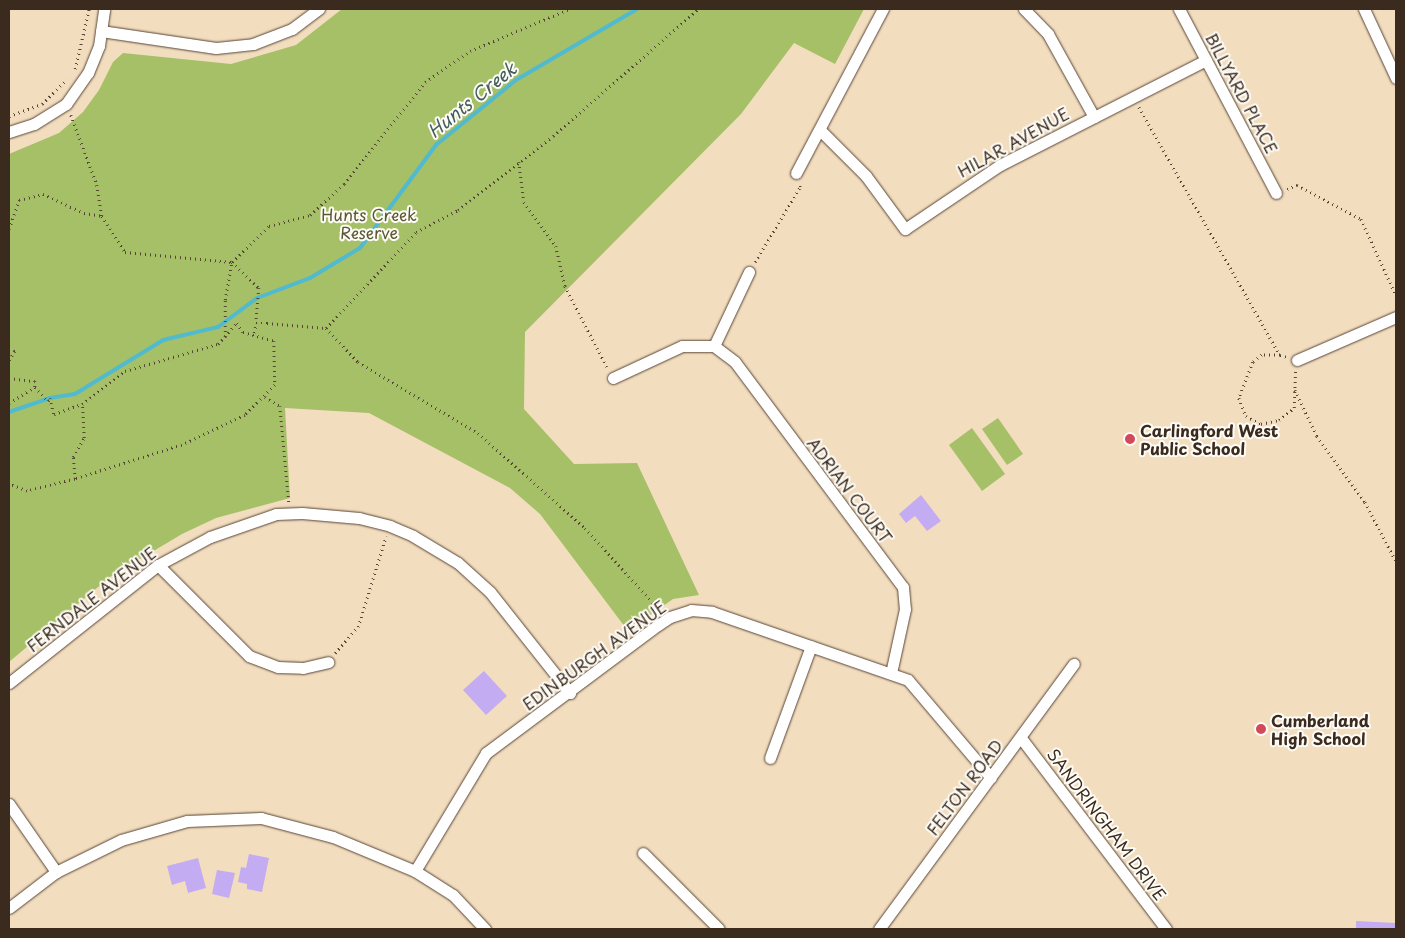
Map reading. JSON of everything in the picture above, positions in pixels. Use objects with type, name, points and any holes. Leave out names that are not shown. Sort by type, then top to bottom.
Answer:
[{"type":"street","points":[[9,132],[34,124],[66,104],[88,74],[101,31],[104,9]]},
{"type":"street","points":[[101,31],[216,48],[244,45],[292,29],[319,9]]},
{"type":"street","points":[[796,173],[882,9]]},
{"type":"street","points":[[1024,9],[1048,34],[1094,117]]},
{"type":"street","name":"BILLYARD PLACE","points":[[1179,9],[1276,193]]},
{"type":"street","points":[[1364,9],[1396,78]]},
{"type":"street","name":"HILAR AVENUE","points":[[820,130],[866,176],[905,229],[993,169],[1206,60]]},
{"type":"street","points":[[612,378],[682,346],[714,346],[749,272]]},
{"type":"street","points":[[1297,360],[1396,317]]},
{"type":"street","name":"ADRIAN COURT","points":[[714,346],[735,362],[903,587],[904,609],[891,674]]},
{"type":"street","name":"FERNDALE AVENUE","points":[[9,683],[158,565],[210,537],[276,514],[330,514],[390,526],[436,548],[475,578],[570,693]]},
{"type":"street","points":[[158,565],[249,656],[278,667],[304,668],[328,662]]},
{"type":"street","name":"EDINBURGH AVENUE","points":[[414,871],[486,753],[570,693],[667,618],[681,612],[702,610],[908,680],[991,778]]},
{"type":"street","points":[[770,758],[810,646]]},
{"type":"street","name":"FELTON ROAD","points":[[882,925],[1074,664]]},
{"type":"street","name":"SANDRINGHAM DRIVE","points":[[1021,738],[1166,929]]},
{"type":"street","points":[[9,804],[56,872]]},
{"type":"street","points":[[9,908],[56,872],[120,840],[187,821],[260,818],[333,837],[414,871],[452,895],[485,929]]},
{"type":"street","points":[[643,854],[719,929]]},
{"type":"street","points":[[882,925],[894,929]]},
{"type":"path","points":[[9,116],[42,104],[70,76],[84,40],[89,9]]},
{"type":"path","points":[[225,337],[225,300],[232,262],[270,226],[310,214],[344,184],[425,82],[470,51],[570,9]]},
{"type":"path","points":[[326,328],[416,232],[458,210],[519,162],[698,9]]},
{"type":"path","points":[[1133,97],[1280,355],[1262,355],[1252,362],[1239,398],[1246,416],[1261,424],[1279,420],[1294,408],[1297,360]]},
{"type":"path","points":[[66,104],[89,161],[102,216],[125,252],[232,262],[259,288],[254,333]]},
{"type":"path","points":[[519,162],[524,202],[556,246],[565,286],[612,378]]},
{"type":"path","points":[[749,272],[800,188],[796,173]]},
{"type":"path","points":[[1276,193],[1298,184],[1361,220],[1396,295]]},
{"type":"path","points":[[9,229],[19,200],[43,194],[84,213],[102,216]]},
{"type":"path","points":[[256,323],[279,322],[326,328],[358,362],[478,433],[585,528],[667,618]]},
{"type":"path","points":[[9,378],[35,381],[35,388],[48,401],[50,398],[54,414],[82,404],[125,371],[218,344],[237,323],[243,332],[254,333],[274,341],[275,385],[245,415],[182,445],[75,479],[27,491],[9,484]]},
{"type":"path","points":[[9,350],[15,350],[9,361]]},
{"type":"path","points":[[9,404],[35,388]]},
{"type":"path","points":[[1294,388],[1317,436],[1365,502],[1395,554],[1396,561]]},
{"type":"path","points":[[264,397],[280,406],[290,514]]},
{"type":"path","points":[[75,479],[73,456],[84,438],[82,404]]},
{"type":"path","points":[[328,662],[358,627],[390,526]]},
{"type":"green space","name":"Hunts Creek Reserve","points":[[342,9],[864,9],[835,64],[794,43],[741,114],[525,332],[524,409],[574,464],[637,463],[699,595],[673,599],[628,631],[540,514],[510,488],[369,413],[285,408],[290,498],[216,518],[182,534],[110,577],[9,662],[9,154],[59,133],[83,112],[99,90],[113,62],[123,53],[231,64],[296,45]]},
{"type":"green space","points":[[998,418],[1023,454],[1007,465],[982,429]]},
{"type":"green space","points":[[972,428],[1005,474],[982,491],[949,445]]},
{"type":"building","points":[[921,495],[941,521],[927,531],[915,516],[906,523],[899,514]]},
{"type":"building","points":[[484,671],[507,696],[486,715],[463,690]]},
{"type":"building","points":[[249,854],[269,858],[262,892],[247,889],[247,884],[238,882],[241,867],[246,868]]},
{"type":"building","points":[[198,858],[206,888],[188,893],[185,881],[172,885],[167,866]]},
{"type":"building","points":[[217,870],[235,873],[229,898],[212,894]]},
{"type":"building","points":[[1356,921],[1396,923],[1396,929],[1356,929]]},
{"type":"waterway","name":"Hunts Creek","points":[[9,412],[50,398],[75,394],[163,340],[218,327],[257,298],[310,278],[360,248],[436,145],[516,80],[637,9]]},
{"type":"place","name":"Carlingford West Public School","points":[[1130,439]]},
{"type":"place","name":"Cumberland High School","points":[[1261,729]]}]
